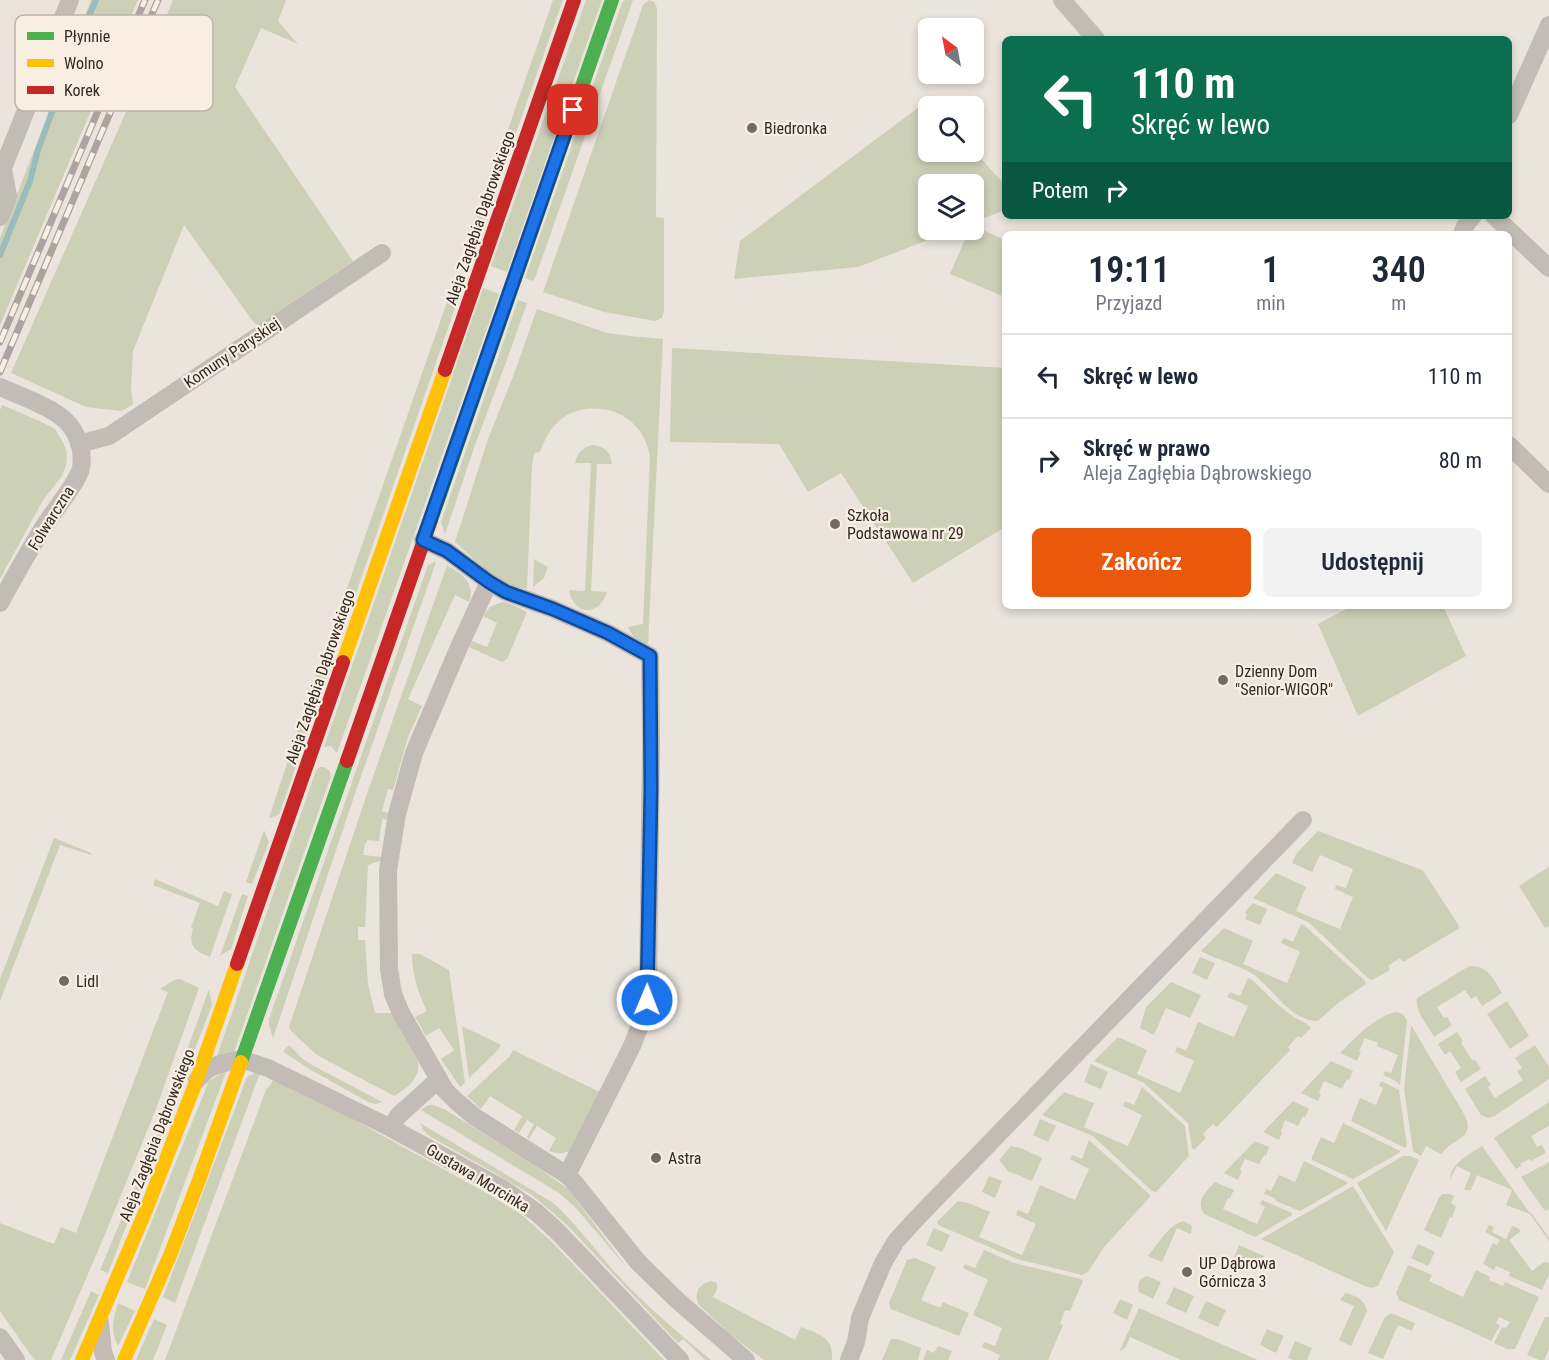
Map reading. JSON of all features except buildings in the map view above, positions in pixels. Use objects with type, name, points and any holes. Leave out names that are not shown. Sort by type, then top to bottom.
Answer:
[{"type":"street","name":"Aleja Zagłębia Dąbrowskiego","points":[[82,1360],[158,1181],[196,1082],[574,0]]},
{"type":"street","points":[[124,1360],[186,1215],[342,776],[612,0]]},
{"type":"street","points":[[1062,0],[1093,36]]},
{"type":"street","points":[[1512,108],[1549,26]]},
{"type":"street","points":[[0,217],[8,196],[3,168],[24,111]]},
{"type":"street","points":[[1512,234],[1549,268]]},
{"type":"street","name":"Komuny Paryskiej","points":[[76,437],[109,436],[382,253]]},
{"type":"street","points":[[0,387],[65,419],[76,437]]},
{"type":"street","name":"Folwarczna","points":[[0,603],[44,527],[78,476],[82,461],[76,437]]},
{"type":"street","points":[[1512,448],[1549,484]]},
{"type":"street","points":[[423,540],[447,551],[506,592],[608,633],[650,656],[651,789],[647,1000],[632,1046],[567,1175]]},
{"type":"street","points":[[489,582],[414,753],[397,814],[388,870],[388,948],[393,994],[445,1090],[475,1117],[567,1175],[638,1262],[677,1300],[746,1360]]},
{"type":"street","points":[[307,764],[319,757],[328,758],[336,763],[342,776]]},
{"type":"street","points":[[849,1360],[856,1342],[860,1318],[883,1263],[896,1242],[1303,820]]},
{"type":"street","points":[[196,1082],[208,1069],[241,1059]]},
{"type":"street","name":"Gustawa Morcinka","points":[[241,1059],[268,1068],[391,1128],[503,1190],[536,1212],[572,1246],[680,1360]]},
{"type":"street","points":[[391,1128],[398,1116],[439,1079]]},
{"type":"street","points":[[100,1321],[106,1360]]},
{"type":"street","points":[[0,1337],[16,1360]]},
{"type":"green space","points":[[91,0],[138,0],[132,15],[85,15]]},
{"type":"green space","points":[[173,0],[286,0],[278,21],[298,44],[261,28],[235,87],[353,261],[259,325],[254,323],[184,225],[133,351],[131,389],[133,404],[122,411],[86,407],[11,373],[126,111],[213,111],[213,15],[167,15]]},
{"type":"green space","points":[[553,0],[563,0],[484,223],[473,230]]},
{"type":"green space","points":[[586,0],[602,0],[507,272],[491,266]]},
{"type":"green space","points":[[625,0],[633,0],[533,281],[525,278],[622,3]]},
{"type":"green space","points":[[649,0],[654,2],[657,8],[656,217],[664,218],[664,311],[662,318],[655,321],[604,312],[543,292],[643,5]]},
{"type":"green space","points":[[918,108],[918,162],[984,162],[1002,182],[1002,211],[984,218],[984,174],[918,174],[918,240],[928,240],[858,267],[734,279],[740,241]]},
{"type":"green space","points":[[49,111],[91,111],[0,325],[0,238]]},
{"type":"green space","points":[[984,231],[1002,239],[1002,296],[950,274],[965,240],[984,240]]},
{"type":"green space","points":[[455,279],[464,282],[279,815],[269,818],[310,694]]},
{"type":"green space","points":[[483,288],[499,294],[337,753],[331,746],[324,747]]},
{"type":"green space","points":[[518,300],[527,303],[445,534],[441,522]]},
{"type":"green space","points":[[537,309],[607,333],[663,339],[648,644],[636,638],[628,627],[643,624],[650,456],[639,430],[621,415],[595,408],[574,412],[557,423],[550,431],[540,452],[534,453],[527,588],[509,584],[499,578],[455,542],[488,439]]},
{"type":"green space","points":[[672,348],[1002,368],[1002,529],[913,583],[841,473],[808,492],[779,444],[670,442]]},
{"type":"green space","points":[[2,405],[55,429],[67,454],[62,476],[43,500],[0,579],[0,410]]},
{"type":"green space","points":[[592,445],[606,450],[612,464],[597,464],[591,591],[607,592],[598,606],[587,610],[576,605],[569,590],[585,591],[591,463],[575,463],[580,451]]},
{"type":"green space","points":[[534,559],[548,567],[544,578],[533,587]]},
{"type":"green space","points":[[436,562],[273,1038],[269,1019],[428,565]]},
{"type":"green space","points":[[447,565],[469,584],[471,595],[469,602],[455,595],[408,699],[422,706],[408,737],[393,790],[388,789],[382,811],[390,813],[389,820],[382,819],[379,841],[367,840],[363,855],[383,857],[383,860],[368,865],[365,927],[358,927],[358,940],[365,940],[368,984],[375,1013],[392,1013],[418,1065],[413,1081],[394,1096],[317,1055],[289,1027]]},
{"type":"green space","points":[[502,602],[527,612],[507,659],[502,662],[469,647],[472,641],[487,647],[497,623],[483,616],[490,607]]},
{"type":"green space","points":[[1346,609],[1444,609],[1466,656],[1358,716],[1318,624]]},
{"type":"green space","points":[[320,767],[327,769],[331,776],[233,1055],[217,1056],[316,770]]},
{"type":"green space","points":[[264,830],[269,842],[252,884],[246,882]]},
{"type":"green space","points":[[1318,831],[1422,870],[1459,926],[1458,929],[1403,962],[1400,958],[1388,966],[1390,970],[1372,980],[1308,922],[1253,898],[1276,873],[1306,887],[1296,911],[1340,929],[1353,897],[1335,889],[1336,885],[1346,888],[1353,869],[1320,855],[1312,872],[1292,863],[1296,854]]},
{"type":"green space","points":[[54,838],[91,853],[91,855],[60,845],[0,1001],[0,979]]},
{"type":"green space","points":[[1549,867],[1549,926],[1545,928],[1519,886]]},
{"type":"green space","points":[[155,879],[218,906],[224,891],[232,894],[210,957],[196,950],[191,939],[193,929],[191,927],[200,903],[153,885]]},
{"type":"green space","points":[[242,894],[248,896],[231,949],[220,956]]},
{"type":"green space","points":[[1253,903],[1267,909],[1260,925],[1245,919],[1247,915],[1245,912]]},
{"type":"green space","points":[[1301,924],[1366,984],[1338,1003],[1318,1021],[1299,1016],[1253,974],[1201,951],[1224,928],[1253,941],[1243,964],[1287,983],[1300,952],[1281,943],[1284,938],[1293,942]]},
{"type":"green space","points":[[412,954],[420,954],[449,970],[465,1083],[460,1087],[441,1059],[454,1050],[439,1028],[426,1036],[415,1017],[427,1011],[416,983]]},
{"type":"green space","points":[[1200,957],[1215,963],[1207,980],[1192,973]]},
{"type":"green space","points":[[1470,966],[1486,971],[1502,993],[1482,1006],[1476,996],[1471,999],[1465,990],[1437,1007],[1452,1025],[1434,1037],[1419,1013],[1417,998]]},
{"type":"green space","points":[[1248,978],[1286,1011],[1311,1028],[1301,1038],[1298,1036],[1288,1047],[1290,1050],[1217,1127],[1213,1124],[1203,1134],[1206,1138],[1194,1150],[1188,1123],[1144,1083],[1094,1061],[1118,1037],[1147,1050],[1137,1074],[1180,1093],[1194,1061],[1175,1052],[1177,1047],[1186,1051],[1198,1022],[1234,1037],[1248,1006],[1227,997],[1230,992],[1240,996]]},
{"type":"green space","points":[[180,979],[199,988],[156,1109],[51,1360],[36,1360],[0,1311],[0,1223],[54,1244],[61,1227],[76,1233],[168,992],[160,989]]},
{"type":"green space","points":[[1171,982],[1201,995],[1190,1018],[1166,1008],[1154,1035],[1140,1028],[1146,1007]]},
{"type":"green space","points":[[209,989],[212,1005],[108,1273],[100,1270],[155,1139]]},
{"type":"green space","points":[[1507,1001],[1529,1036],[1510,1049],[1487,1014]]},
{"type":"green space","points":[[1397,1012],[1403,1014],[1407,1020],[1400,1085],[1383,1075],[1385,1071],[1391,1073],[1398,1055],[1377,1046],[1378,1043],[1365,1038],[1357,1061],[1340,1053],[1374,1022]]},
{"type":"green space","points":[[1411,1025],[1467,1122],[1466,1133],[1441,1154],[1426,1146],[1421,1156],[1413,1151],[1404,1089]]},
{"type":"green space","points":[[462,1026],[501,1045],[469,1078]]},
{"type":"green space","points":[[1457,1032],[1463,1041],[1461,1043],[1481,1069],[1461,1082],[1455,1072],[1461,1068],[1450,1051],[1445,1055],[1438,1044]]},
{"type":"green space","points":[[289,1045],[312,1065],[382,1102],[376,1104],[368,1102],[311,1070],[283,1051]]},
{"type":"green space","points":[[1535,1045],[1549,1067],[1549,1079],[1495,1116],[1488,1118],[1481,1115],[1465,1089],[1485,1076],[1491,1085],[1488,1087],[1495,1098],[1523,1080],[1517,1071],[1522,1068],[1515,1058]]},
{"type":"green space","points":[[513,1050],[602,1093],[571,1150],[560,1153],[549,1151],[556,1138],[537,1126],[529,1139],[527,1137],[534,1124],[527,1120],[519,1133],[514,1130],[522,1116],[490,1096],[481,1109],[467,1096],[510,1056]]},
{"type":"green space","points":[[1331,1061],[1353,1071],[1342,1089],[1324,1081],[1318,1101],[1301,1093]]},
{"type":"green space","points":[[1091,1064],[1108,1072],[1101,1089],[1084,1082]]},
{"type":"green space","points":[[226,1072],[145,1289],[127,1282],[209,1081]]},
{"type":"green space","points":[[260,1073],[175,1303],[163,1297],[247,1077]]},
{"type":"green space","points":[[274,1077],[490,1195],[522,1215],[552,1242],[664,1360],[165,1360],[266,1090]]},
{"type":"green space","points":[[1381,1081],[1399,1090],[1407,1146],[1405,1148],[1351,1121],[1360,1098],[1376,1105],[1383,1088],[1379,1086]]},
{"type":"green space","points":[[1142,1087],[1185,1126],[1189,1156],[1156,1192],[1152,1191],[1093,1136],[1042,1115],[1064,1092],[1094,1103],[1084,1127],[1128,1146],[1142,1115],[1123,1106],[1125,1101],[1134,1105]]},
{"type":"green space","points":[[1293,1101],[1309,1109],[1298,1126],[1285,1120],[1279,1140],[1263,1132]]},
{"type":"green space","points":[[1549,1102],[1549,1126],[1531,1136],[1537,1147],[1542,1145],[1546,1153],[1531,1161],[1529,1159],[1516,1169],[1494,1138]]},
{"type":"green space","points":[[428,1105],[444,1109],[532,1163],[568,1189],[628,1269],[575,1207],[559,1193],[421,1110]]},
{"type":"green space","points":[[1040,1119],[1056,1126],[1048,1142],[1033,1135]]},
{"type":"green space","points":[[420,1123],[552,1202],[634,1292],[711,1360],[705,1360],[683,1339],[678,1343],[568,1226],[532,1195],[431,1137],[423,1130]]},
{"type":"green space","points":[[1343,1123],[1400,1151],[1399,1153],[1353,1179],[1312,1160],[1321,1137],[1334,1143]]},
{"type":"green space","points":[[1089,1140],[1150,1197],[1104,1247],[1088,1272],[1082,1275],[1017,1259],[938,1225],[937,1222],[958,1201],[968,1203],[990,1212],[979,1237],[1022,1255],[1036,1224],[1016,1215],[1018,1210],[1028,1214],[1040,1185],[1075,1200],[1089,1169],[1070,1159],[1072,1155],[1082,1159]]},
{"type":"green space","points":[[1255,1141],[1269,1147],[1266,1156],[1264,1155],[1259,1164],[1245,1159],[1238,1180],[1224,1173]]},
{"type":"green space","points":[[1011,1146],[1042,1158],[1032,1181],[1008,1171],[999,1160]]},
{"type":"green space","points":[[1482,1146],[1549,1238],[1549,1241],[1530,1214],[1506,1205],[1512,1190],[1477,1175],[1471,1190],[1464,1190],[1471,1173],[1457,1166],[1450,1179],[1457,1164]]},
{"type":"green space","points":[[1403,1156],[1419,1160],[1386,1231],[1357,1183]]},
{"type":"green space","points":[[1304,1161],[1347,1184],[1300,1211],[1264,1194],[1266,1189],[1271,1191],[1279,1175],[1295,1182]]},
{"type":"green space","points":[[1549,1162],[1549,1209],[1545,1211],[1521,1177]]},
{"type":"green space","points":[[989,1176],[1002,1181],[995,1198],[982,1192]]},
{"type":"green space","points":[[1215,1182],[1234,1190],[1223,1209],[1257,1224],[1265,1207],[1260,1204],[1262,1200],[1292,1215],[1255,1237],[1204,1214],[1201,1200]]},
{"type":"green space","points":[[1353,1186],[1394,1252],[1378,1286],[1367,1287],[1261,1239]]},
{"type":"green space","points":[[1442,1194],[1454,1196],[1451,1203],[1456,1206],[1441,1238],[1424,1230]]},
{"type":"green space","points":[[1184,1221],[1191,1225],[1191,1234],[1177,1228],[1162,1262],[1148,1256],[1168,1230]]},
{"type":"green space","points":[[1489,1225],[1494,1227],[1492,1232],[1506,1239],[1512,1226],[1521,1231],[1509,1240],[1532,1271],[1544,1262],[1549,1263],[1549,1274],[1542,1290],[1509,1276],[1510,1272],[1496,1266],[1494,1270],[1483,1264],[1493,1243],[1497,1245],[1500,1240],[1485,1232]]},
{"type":"green space","points":[[934,1228],[950,1235],[942,1252],[926,1245]]},
{"type":"green space","points":[[1418,1244],[1435,1252],[1428,1266],[1411,1258]]},
{"type":"green space","points":[[1239,1245],[1264,1256],[1260,1268],[1234,1257]]},
{"type":"green space","points":[[984,1250],[1014,1263],[1083,1281],[1070,1311],[1065,1310],[1060,1324],[1063,1325],[1048,1360],[998,1360],[1000,1355],[982,1347],[984,1342],[995,1346],[1002,1328],[973,1315],[988,1280],[963,1268],[965,1264],[975,1268]]},
{"type":"green space","points":[[915,1258],[936,1267],[921,1300],[940,1308],[943,1302],[969,1313],[959,1336],[891,1309],[889,1303],[907,1260]]},
{"type":"green space","points":[[1408,1265],[1432,1275],[1429,1281],[1463,1297],[1476,1270],[1490,1277],[1489,1280],[1503,1286],[1505,1282],[1539,1297],[1515,1349],[1507,1349],[1494,1343],[1502,1327],[1506,1328],[1510,1322],[1499,1317],[1496,1323],[1500,1326],[1491,1341],[1399,1300],[1396,1293]]},
{"type":"green space","points":[[1147,1276],[1161,1282],[1153,1299],[1139,1292],[1139,1282]]},
{"type":"green space","points":[[711,1281],[717,1283],[713,1297],[795,1340],[801,1327],[824,1338],[831,1346],[832,1360],[764,1360],[732,1336],[699,1305],[698,1290],[703,1284]]},
{"type":"green space","points":[[1174,1287],[1194,1296],[1186,1313],[1166,1304]]},
{"type":"green space","points":[[91,1291],[99,1295],[70,1360],[61,1360]]},
{"type":"green space","points":[[1346,1293],[1360,1299],[1367,1311],[1351,1346],[1339,1340],[1354,1306],[1340,1300]]},
{"type":"green space","points":[[1120,1299],[1133,1305],[1127,1320],[1113,1313]]},
{"type":"green space","points":[[1206,1301],[1226,1310],[1218,1327],[1198,1318]]},
{"type":"green space","points":[[118,1303],[135,1311],[118,1346],[113,1325]]},
{"type":"green space","points":[[1139,1308],[1258,1360],[1181,1360],[1130,1337],[1126,1347],[1119,1352]]},
{"type":"green space","points":[[1391,1313],[1415,1323],[1412,1331],[1398,1325],[1383,1359],[1368,1353],[1385,1317]]},
{"type":"green space","points":[[1545,1317],[1549,1317],[1549,1349],[1544,1360],[1539,1360],[1527,1355]]},
{"type":"green space","points":[[154,1319],[167,1325],[153,1360],[136,1360]]},
{"type":"green space","points":[[1267,1329],[1284,1336],[1276,1353],[1260,1345]]},
{"type":"green space","points":[[891,1339],[898,1339],[921,1348],[918,1360],[882,1360]]},
{"type":"green space","points":[[1295,1341],[1312,1348],[1307,1360],[1288,1358]]},
{"type":"green space","points":[[938,1346],[952,1351],[948,1360],[923,1360],[927,1350],[934,1353]]},
{"type":"waterway","points":[[89,15],[96,0]]},
{"type":"waterway","points":[[0,255],[30,181],[38,150],[52,111]]},
{"type":"railway","points":[[139,15],[145,0]]},
{"type":"railway","points":[[152,15],[158,0]]},
{"type":"railway","points":[[0,342],[98,111]]},
{"type":"railway","points":[[0,372],[111,111]]},
{"type":"traffic: fast","points":[[431,520],[612,0]]},
{"type":"traffic: fast","points":[[241,1062],[347,761]]},
{"type":"traffic: slow","points":[[343,662],[445,370]]},
{"type":"traffic: slow","points":[[82,1360],[146,1210],[196,1082],[237,964]]},
{"type":"traffic: slow","points":[[124,1360],[171,1253],[241,1062]]},
{"type":"traffic: jam","points":[[445,370],[574,0]]},
{"type":"traffic: jam","points":[[347,761],[431,520]]},
{"type":"traffic: jam","points":[[237,964],[343,662]]},
{"type":"place","name":"Biedronka","points":[[752,128]]},
{"type":"place","name":"Szkoła Podstawowa nr 29","points":[[835,524]]},
{"type":"place","name":"Dzienny Dom \"Senior-WIGOR\"","points":[[1223,680]]},
{"type":"place","name":"Lidl","points":[[64,981]]},
{"type":"place","name":"Astra","points":[[656,1158]]},
{"type":"place","name":"UP Dąbrowa Górnicza 3","points":[[1187,1272]]},
{"type":"route","points":[[573,110],[423,540],[447,551],[506,592],[608,633],[650,656],[651,789],[647,1000]]}]
